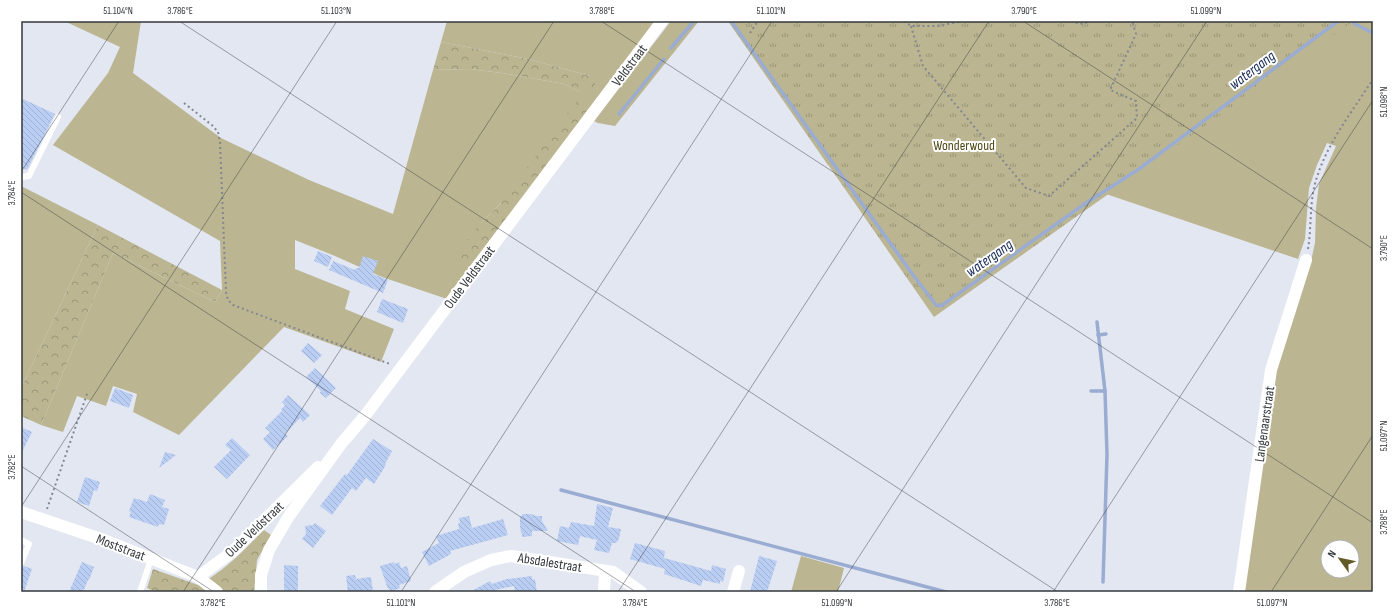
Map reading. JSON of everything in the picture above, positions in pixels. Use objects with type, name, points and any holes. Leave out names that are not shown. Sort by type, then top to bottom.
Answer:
[{"type":"street","name":"Veldstraat","points":[[595,109],[662,21]]},
{"type":"street","name":"Oude Veldstraat","points":[[261,592],[261,575],[268,550],[289,516],[341,444],[364,417],[595,109]]},
{"type":"street","name":"Langenaarstraat","points":[[1239,592],[1271,370],[1306,260]]},
{"type":"street","name":"Oude Veldstraat","points":[[198,577],[232,552],[341,444]]},
{"type":"street","name":"Moststraat","points":[[21,512],[104,540],[198,577],[217,592]]},
{"type":"street","name":"Absdalestraat","points":[[435,592],[464,572],[491,560],[511,556],[613,572],[641,592]]},
{"type":"street","points":[[604,592],[605,571]]},
{"type":"street","points":[[733,592],[739,571]]},
{"type":"lane","points":[[21,177],[28,176],[58,117]]},
{"type":"lane","points":[[21,540],[29,544],[21,563]]},
{"type":"lane","points":[[140,592],[152,559]]},
{"type":"path","points":[[750,32],[758,21]]},
{"type":"path","points":[[904,21],[911,26],[937,26],[964,21]]},
{"type":"path","points":[[1071,21],[1080,24],[1093,21]]},
{"type":"path","points":[[911,26],[923,66],[1026,188],[1049,196],[1137,118],[1136,101],[1110,90],[1136,34],[1132,21]]},
{"type":"path","points":[[1306,260],[1310,239],[1312,198],[1317,177],[1329,147],[1373,79]]},
{"type":"path","points":[[184,102],[218,132],[220,142],[226,292],[228,300],[233,305],[390,363],[399,370]]},
{"type":"path","points":[[43,520],[88,391]]},
{"type":"green space","points":[[64,21],[141,21],[133,73],[221,138],[309,180],[393,214],[433,70],[469,69],[502,73],[564,84],[580,92],[590,76],[528,59],[441,42],[447,21],[656,21],[591,106],[481,223],[469,271],[447,299],[382,277],[295,240],[295,269],[350,291],[345,309],[394,329],[381,362],[284,327],[179,435],[133,412],[137,394],[113,386],[106,406],[77,396],[63,432],[41,425],[113,253],[215,302],[222,290],[220,241],[53,145],[108,73],[120,47]]},
{"type":"green space","points":[[671,21],[699,21],[615,126],[594,121]]},
{"type":"green space","points":[[728,21],[1373,21],[1373,592],[1243,592],[1274,377],[1311,261],[1315,243],[1316,208],[1319,184],[1336,146],[1327,143],[1309,188],[1305,239],[1298,259],[1106,194],[828,165]]},
{"type":"green space","name":"Wonderwoud","points":[[728,21],[1354,21],[934,317]]},
{"type":"green space","points":[[441,42],[528,59],[590,76],[595,82],[595,90],[580,92],[564,84],[502,73],[469,69],[433,70]]},
{"type":"green space","points":[[584,99],[591,106],[469,271],[456,262],[467,240],[501,203],[575,103]]},
{"type":"green space","points":[[21,186],[98,225],[21,388]]},
{"type":"green space","points":[[98,225],[222,290],[215,302],[113,253],[41,425],[21,416],[21,388]]},
{"type":"green space","points":[[264,530],[271,535],[257,560],[254,592],[156,592],[147,588],[153,569],[198,585],[225,567]]},
{"type":"green space","points":[[801,556],[844,568],[838,592],[791,592]]},
{"type":"building","points":[[21,98],[55,114],[27,170],[21,167]]},
{"type":"building","points":[[318,251],[332,257],[328,267],[314,261]]},
{"type":"building","points":[[363,256],[378,261],[373,274],[388,280],[383,293],[329,270],[333,261],[355,270],[356,268],[359,268]]},
{"type":"building","points":[[382,299],[408,309],[403,323],[377,312]]},
{"type":"building","points":[[308,343],[322,355],[314,363],[301,351]]},
{"type":"building","points":[[315,368],[336,388],[326,398],[320,393],[321,391],[306,377]]},
{"type":"building","points":[[115,388],[133,395],[129,408],[110,401]]},
{"type":"building","points":[[288,395],[310,415],[303,422],[300,418],[285,434],[288,436],[273,450],[263,439],[270,432],[265,428],[282,411],[281,410],[285,405],[282,402]]},
{"type":"building","points":[[21,427],[32,432],[21,454]]},
{"type":"building","points":[[232,438],[250,455],[227,479],[214,467],[231,450],[225,445]]},
{"type":"building","points":[[373,439],[392,451],[385,464],[386,465],[374,484],[366,478],[356,491],[352,488],[332,515],[320,506],[345,474],[347,475]]},
{"type":"building","points":[[165,452],[176,455],[159,468]]},
{"type":"building","points":[[85,477],[100,482],[97,491],[94,490],[89,506],[77,502]]},
{"type":"building","points":[[150,494],[165,500],[162,507],[169,509],[164,525],[159,524],[158,527],[129,517],[131,512],[129,511],[134,498],[147,502]]},
{"type":"building","points":[[597,504],[613,508],[608,527],[621,529],[619,539],[616,543],[612,543],[609,553],[594,550],[597,540],[580,536],[578,545],[557,541],[560,526],[569,528],[571,522],[594,526]]},
{"type":"building","points":[[522,514],[542,516],[542,521],[548,531],[532,531],[532,536],[522,537],[520,516],[522,516]]},
{"type":"building","points":[[469,516],[472,528],[503,519],[508,535],[450,551],[451,554],[429,566],[422,552],[439,543],[436,536],[459,529],[459,518]]},
{"type":"building","points":[[315,523],[326,531],[313,548],[302,539],[306,534],[305,526],[313,525]]},
{"type":"building","points":[[635,543],[665,551],[664,558],[711,571],[712,565],[726,569],[723,582],[720,581],[720,584],[703,580],[701,586],[664,574],[665,569],[630,559]]},
{"type":"building","points":[[759,556],[777,561],[767,592],[750,592]]},
{"type":"building","points":[[82,562],[94,567],[89,580],[83,592],[69,592]]},
{"type":"building","points":[[394,562],[395,564],[399,562],[401,568],[407,566],[411,581],[399,585],[400,588],[390,592],[380,566]]},
{"type":"building","points":[[284,565],[298,566],[298,592],[284,592]]},
{"type":"building","points":[[24,566],[32,569],[24,592],[21,592],[21,567]]},
{"type":"building","points":[[355,575],[356,579],[371,577],[373,592],[348,592],[346,576]]},
{"type":"building","points":[[532,576],[532,580],[535,579],[537,592],[515,592],[514,586],[495,590],[496,592],[470,592],[490,581],[492,584],[507,579]]},
{"type":"waterway","name":"watergang","points":[[671,48],[694,21]]},
{"type":"waterway","name":"watergang","points":[[731,21],[916,279],[936,305],[941,306],[1086,203],[1139,169],[1338,21]]},
{"type":"waterway","points":[[1352,21],[1373,33]]},
{"type":"waterway","points":[[619,114],[664,59]]},
{"type":"waterway","points":[[1097,322],[1105,391],[1107,455],[1103,582]]},
{"type":"waterway","points":[[1098,335],[1106,334]]},
{"type":"waterway","points":[[1091,391],[1105,391]]},
{"type":"waterway","points":[[561,490],[946,592]]}]
